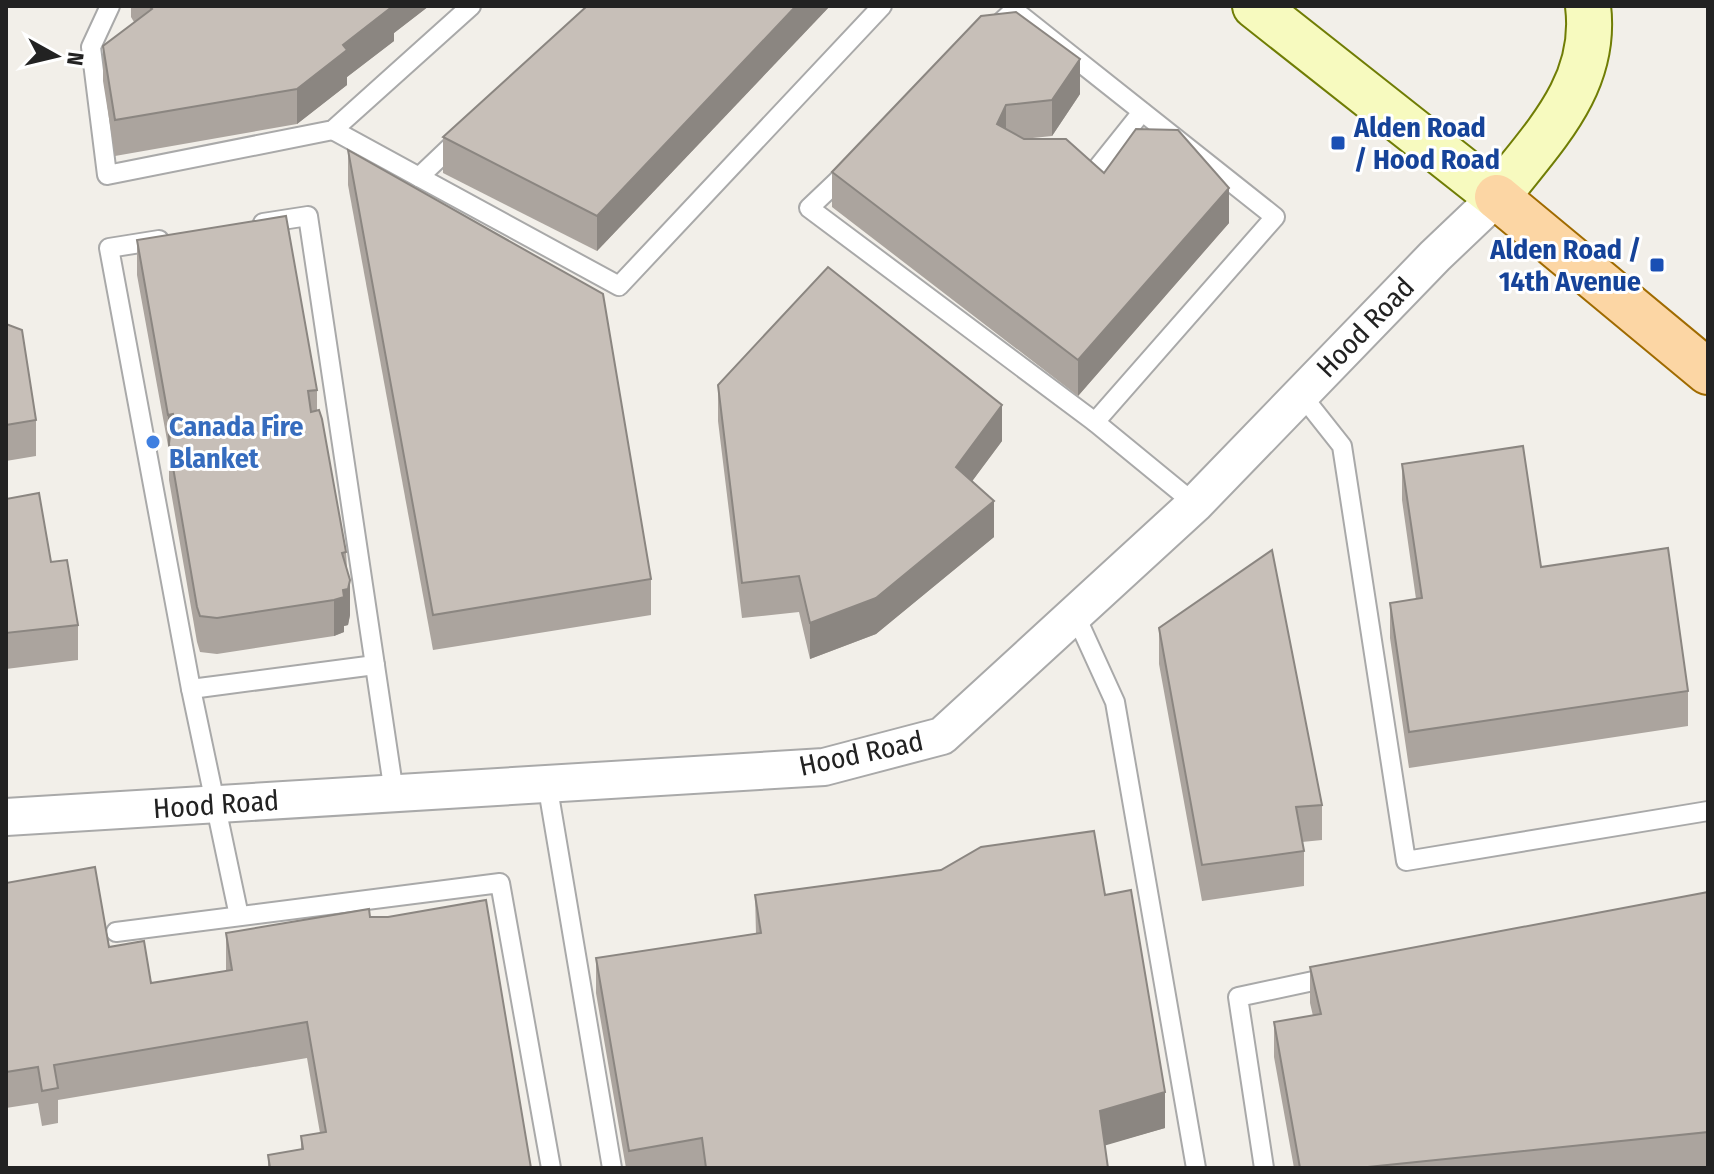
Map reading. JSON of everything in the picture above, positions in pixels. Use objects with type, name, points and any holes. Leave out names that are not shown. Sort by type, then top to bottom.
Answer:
[{"type":"main road","points":[[1255,6],[1497,197],[1708,372]]},
{"type":"main road","points":[[1497,197],[1568,107],[1583,70],[1588,6]]},
{"type":"street","name":"Hood Road","points":[[6,817],[824,767],[942,736],[1195,504],[1300,393],[1497,197]]},
{"type":"lane","points":[[110,6],[91,47],[107,175],[333,130],[471,6]]},
{"type":"lane","points":[[333,130],[619,286],[882,6]]},
{"type":"lane","points":[[980,43],[1016,8],[1275,217],[1095,422]]},
{"type":"lane","points":[[1090,177],[1142,112]]},
{"type":"lane","points":[[419,177],[476,123]]},
{"type":"lane","points":[[866,153],[809,208],[1095,422],[1195,504]]},
{"type":"lane","points":[[247,226],[308,216],[394,793]]},
{"type":"lane","points":[[185,236],[109,248],[191,689],[239,916]]},
{"type":"lane","points":[[1300,393],[1342,446],[1406,861],[1708,811]]},
{"type":"lane","points":[[1074,612],[1115,702],[1196,1168]]},
{"type":"lane","points":[[191,689],[375,665]]},
{"type":"lane","points":[[547,783],[612,1168]]},
{"type":"lane","points":[[116,932],[500,883],[551,1168]]},
{"type":"lane","points":[[1264,1168],[1238,997],[1344,974]]},
{"type":"building","points":[[149,6],[393,6],[343,45],[347,50],[297,89],[115,120],[103,46],[152,9]]},
{"type":"building","points":[[587,6],[796,6],[597,216],[443,137]]},
{"type":"building","points":[[1016,12],[1080,59],[1052,100],[1006,105],[997,124],[1024,139],[1066,139],[1104,173],[1136,129],[1178,130],[1229,188],[1078,360],[832,172],[981,16]]},
{"type":"building","points":[[348,150],[603,294],[651,579],[433,615]]},
{"type":"building","points":[[286,216],[317,390],[308,391],[311,412],[319,410],[322,419],[346,552],[342,553],[350,580],[348,589],[343,590],[344,597],[334,600],[217,618],[200,616],[169,444],[170,435],[176,434],[173,414],[168,415],[137,240]]},
{"type":"building","points":[[828,267],[1002,405],[956,467],[994,501],[876,598],[810,623],[799,576],[742,583],[718,385]]},
{"type":"building","points":[[6,324],[22,330],[36,420],[6,425]]},
{"type":"building","points":[[1523,446],[1541,567],[1668,548],[1688,691],[1409,732],[1390,603],[1422,598],[1402,464]]},
{"type":"building","points":[[39,493],[51,562],[67,560],[78,625],[6,633],[6,499]]},
{"type":"building","points":[[1272,550],[1322,805],[1296,807],[1304,851],[1202,865],[1159,628]]},
{"type":"building","points":[[1094,831],[1105,895],[1131,890],[1165,1092],[1100,1111],[1108,1168],[706,1168],[702,1138],[629,1151],[596,958],[761,933],[755,895],[941,870],[981,847]]},
{"type":"building","points":[[95,867],[109,947],[144,941],[151,983],[232,970],[226,933],[369,909],[370,917],[388,917],[486,900],[531,1168],[270,1168],[268,1155],[303,1149],[301,1136],[326,1132],[307,1022],[54,1065],[58,1088],[42,1091],[38,1067],[6,1072],[6,883]]},
{"type":"building","points":[[1708,892],[1708,1132],[1358,1168],[1300,1168],[1274,1022],[1321,1014],[1310,967]]},
{"type":"place","name":"Alden Road / Hood Road","points":[[1338,143]]},
{"type":"place","name":"Alden Road / 14th Avenue","points":[[1657,265]]},
{"type":"place","name":"Canada Fire Blanket","points":[[153,442]]}]
